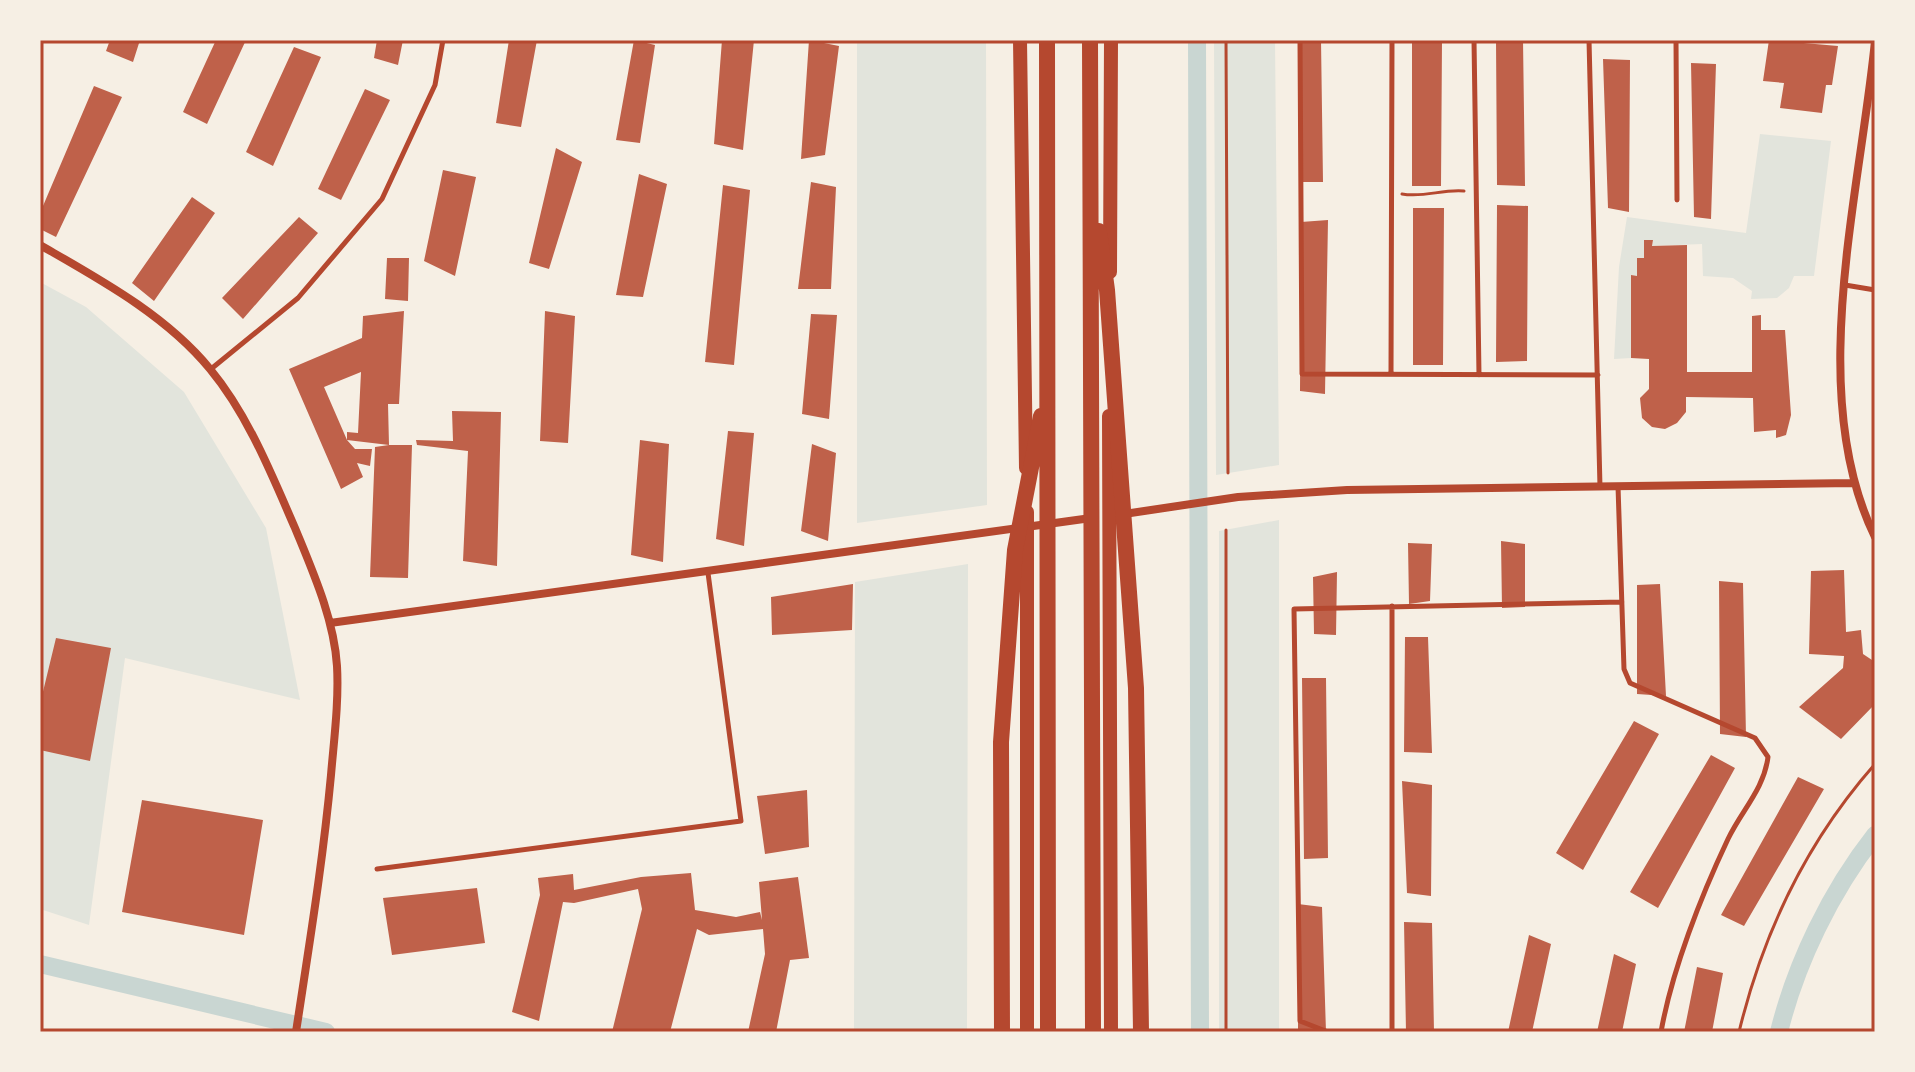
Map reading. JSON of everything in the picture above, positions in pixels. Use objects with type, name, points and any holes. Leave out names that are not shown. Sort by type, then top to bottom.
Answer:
[{"type":"highway","points":[[1047,40],[1048,1032]]},
{"type":"highway","points":[[1090,40],[1093,1032]]},
{"type":"highway","points":[[1090,171],[1107,290],[1136,688],[1141,1032]]},
{"type":"highway","points":[[1002,1032],[1001,742],[1015,550],[1048,379]]},
{"type":"main road","points":[[1020,40],[1027,528],[1027,1032]]},
{"type":"main road","points":[[1111,40],[1111,1032]]},
{"type":"street","points":[[1875,41],[1845,285],[1840,363],[1843,427],[1854,483],[1875,537]]},
{"type":"street","points":[[40,245],[120,292],[178,337],[211,369],[261,449],[308,560],[330,623],[337,665],[337,714],[326,828],[296,1032]]},
{"type":"street","points":[[330,623],[708,573],[1238,497],[1347,490],[1854,483]]},
{"type":"lane","points":[[211,369],[298,298],[382,199],[435,85],[443,40]]},
{"type":"lane","points":[[1300,40],[1302,374],[1598,375]]},
{"type":"lane","points":[[1391,374],[1392,40]]},
{"type":"lane","points":[[1474,40],[1479,375]]},
{"type":"lane","points":[[1589,40],[1600,487]]},
{"type":"lane","points":[[1676,40],[1677,200]]},
{"type":"lane","points":[[1845,285],[1875,290]]},
{"type":"lane","points":[[1618,486],[1624,669],[1630,683],[1755,738],[1768,757],[1765,779],[1729,838],[1693,927],[1661,1032]]},
{"type":"lane","points":[[377,869],[741,821],[708,573]]},
{"type":"lane","points":[[1328,1032],[1300,1021],[1294,609],[1622,602]]},
{"type":"lane","points":[[1392,606],[1392,1032]]},
{"type":"path","points":[[1226,40],[1228,473]]},
{"type":"path","points":[[1392,193],[1415,197],[1444,189],[1476,191]]},
{"type":"path","points":[[1226,530],[1226,1032]]},
{"type":"path","points":[[1739,1032],[1770,930],[1819,837],[1875,764]]},
{"type":"shaded area","points":[[857,40],[986,40],[987,505],[857,523]]},
{"type":"shaded area","points":[[1214,40],[1275,40],[1279,465],[1216,475]]},
{"type":"shaded area","points":[[1760,134],[1831,141],[1814,276],[1794,276],[1789,288],[1777,298],[1751,299],[1752,291],[1733,278],[1703,276],[1702,244],[1652,246],[1653,240],[1644,240],[1644,258],[1637,258],[1637,276],[1631,276],[1631,358],[1614,359],[1619,267],[1627,217],[1746,233]]},
{"type":"shaded area","points":[[40,282],[86,307],[184,392],[266,528],[300,700],[125,658],[89,925],[40,909]]},
{"type":"shaded area","points":[[1279,520],[1279,1032],[1219,1032],[1219,531]]},
{"type":"shaded area","points":[[968,564],[967,1032],[854,1032],[855,582]]},
{"type":"building","points":[[110,40],[140,40],[133,62],[106,51]]},
{"type":"building","points":[[216,40],[246,40],[207,124],[183,112]]},
{"type":"building","points":[[377,40],[403,40],[398,65],[374,58]]},
{"type":"building","points":[[509,40],[537,40],[521,127],[496,123]]},
{"type":"building","points":[[634,40],[655,45],[640,143],[616,140]]},
{"type":"building","points":[[722,40],[754,40],[743,150],[714,144]]},
{"type":"building","points":[[809,40],[839,46],[825,155],[801,159]]},
{"type":"building","points":[[1300,40],[1321,40],[1323,182],[1302,182]]},
{"type":"building","points":[[1412,40],[1442,40],[1441,186],[1412,186]]},
{"type":"building","points":[[1496,40],[1523,40],[1525,186],[1497,185]]},
{"type":"building","points":[[1769,40],[1838,46],[1832,85],[1826,85],[1822,113],[1780,108],[1784,83],[1763,81]]},
{"type":"building","points":[[294,47],[321,57],[273,166],[246,152]]},
{"type":"building","points":[[1603,59],[1630,60],[1629,212],[1608,208]]},
{"type":"building","points":[[1691,63],[1716,64],[1711,219],[1694,217]]},
{"type":"building","points":[[94,86],[122,97],[56,237],[40,229],[40,213]]},
{"type":"building","points":[[365,89],[390,100],[341,200],[318,189]]},
{"type":"building","points":[[556,148],[582,162],[549,269],[529,263]]},
{"type":"building","points":[[443,170],[476,177],[455,276],[424,261]]},
{"type":"building","points":[[639,174],[667,184],[643,297],[616,295]]},
{"type":"building","points":[[811,182],[836,187],[831,289],[798,289]]},
{"type":"building","points":[[723,185],[750,190],[734,365],[705,362]]},
{"type":"building","points":[[192,197],[215,213],[154,301],[132,283]]},
{"type":"building","points":[[1497,205],[1528,206],[1527,361],[1496,362]]},
{"type":"building","points":[[1413,208],[1444,208],[1443,365],[1413,365]]},
{"type":"building","points":[[299,217],[318,233],[243,319],[222,298]]},
{"type":"building","points":[[1328,220],[1325,394],[1300,391],[1301,222]]},
{"type":"building","points":[[1644,240],[1653,240],[1652,246],[1687,245],[1687,372],[1752,372],[1752,316],[1761,315],[1761,330],[1785,330],[1791,415],[1786,435],[1776,438],[1776,430],[1754,432],[1753,398],[1686,397],[1686,412],[1677,423],[1665,429],[1652,427],[1642,418],[1640,398],[1649,389],[1649,359],[1631,358],[1631,275],[1637,276],[1637,258],[1644,258]]},
{"type":"building","points":[[387,258],[409,258],[408,301],[385,299]]},
{"type":"building","points":[[404,311],[399,404],[388,404],[389,445],[347,440],[355,449],[372,449],[370,466],[357,463],[363,477],[341,489],[289,369],[362,338],[363,316]],"holes":[[[361,372],[358,433],[347,432],[347,440],[324,387]]]},
{"type":"building","points":[[545,311],[575,316],[568,443],[540,441]]},
{"type":"building","points":[[811,314],[837,315],[829,419],[802,414]]},
{"type":"building","points":[[452,411],[501,412],[497,566],[463,561],[468,451],[417,445],[416,440],[453,441]]},
{"type":"building","points":[[728,431],[754,433],[744,546],[716,539]]},
{"type":"building","points":[[640,440],[669,444],[663,562],[631,555]]},
{"type":"building","points":[[812,444],[836,453],[828,541],[801,531]]},
{"type":"building","points":[[412,445],[408,578],[370,577],[375,447]]},
{"type":"building","points":[[1501,541],[1525,544],[1525,607],[1502,608]]},
{"type":"building","points":[[1408,543],[1432,544],[1430,601],[1409,604]]},
{"type":"building","points":[[1844,570],[1846,632],[1861,630],[1863,654],[1875,662],[1875,704],[1841,739],[1799,707],[1843,668],[1844,656],[1809,654],[1811,571]]},
{"type":"building","points":[[1337,572],[1336,635],[1314,634],[1313,577]]},
{"type":"building","points":[[1719,581],[1743,583],[1746,737],[1720,734]]},
{"type":"building","points":[[853,584],[852,630],[772,635],[771,597]]},
{"type":"building","points":[[1660,584],[1666,696],[1637,694],[1637,585]]},
{"type":"building","points":[[1405,637],[1428,637],[1432,753],[1404,752]]},
{"type":"building","points":[[56,638],[111,648],[90,761],[40,750],[40,704]]},
{"type":"building","points":[[1302,678],[1326,678],[1328,858],[1304,859]]},
{"type":"building","points":[[1634,721],[1659,734],[1583,870],[1556,853]]},
{"type":"building","points":[[1711,755],[1735,768],[1658,908],[1630,892]]},
{"type":"building","points":[[1798,777],[1824,789],[1744,926],[1721,915]]},
{"type":"building","points":[[1402,781],[1432,785],[1431,896],[1407,893]]},
{"type":"building","points":[[807,790],[809,847],[765,854],[757,796]]},
{"type":"building","points":[[142,800],[263,820],[244,935],[122,912]]},
{"type":"building","points":[[691,873],[695,910],[736,917],[760,912],[762,920],[759,882],[798,877],[809,958],[790,960],[776,1032],[748,1032],[765,954],[763,929],[709,935],[697,929],[670,1032],[612,1032],[642,909],[638,889],[574,903],[563,902],[539,1021],[512,1012],[540,895],[538,878],[573,874],[574,890],[641,877]]},
{"type":"building","points":[[477,888],[485,943],[392,955],[383,898]]},
{"type":"building","points":[[1298,904],[1322,907],[1326,1032],[1298,1032]]},
{"type":"building","points":[[1404,922],[1432,923],[1434,1032],[1406,1032]]},
{"type":"building","points":[[1529,935],[1551,944],[1532,1032],[1508,1032]]},
{"type":"building","points":[[1614,954],[1636,964],[1622,1032],[1597,1032]]},
{"type":"building","points":[[1697,967],[1723,973],[1712,1032],[1684,1032]]},
{"type":"waterway","points":[[1197,40],[1200,1032]]},
{"type":"waterway","points":[[1779,1032],[1795,980],[1817,929],[1844,880],[1875,835]]},
{"type":"waterway","points":[[40,964],[326,1032]]}]
